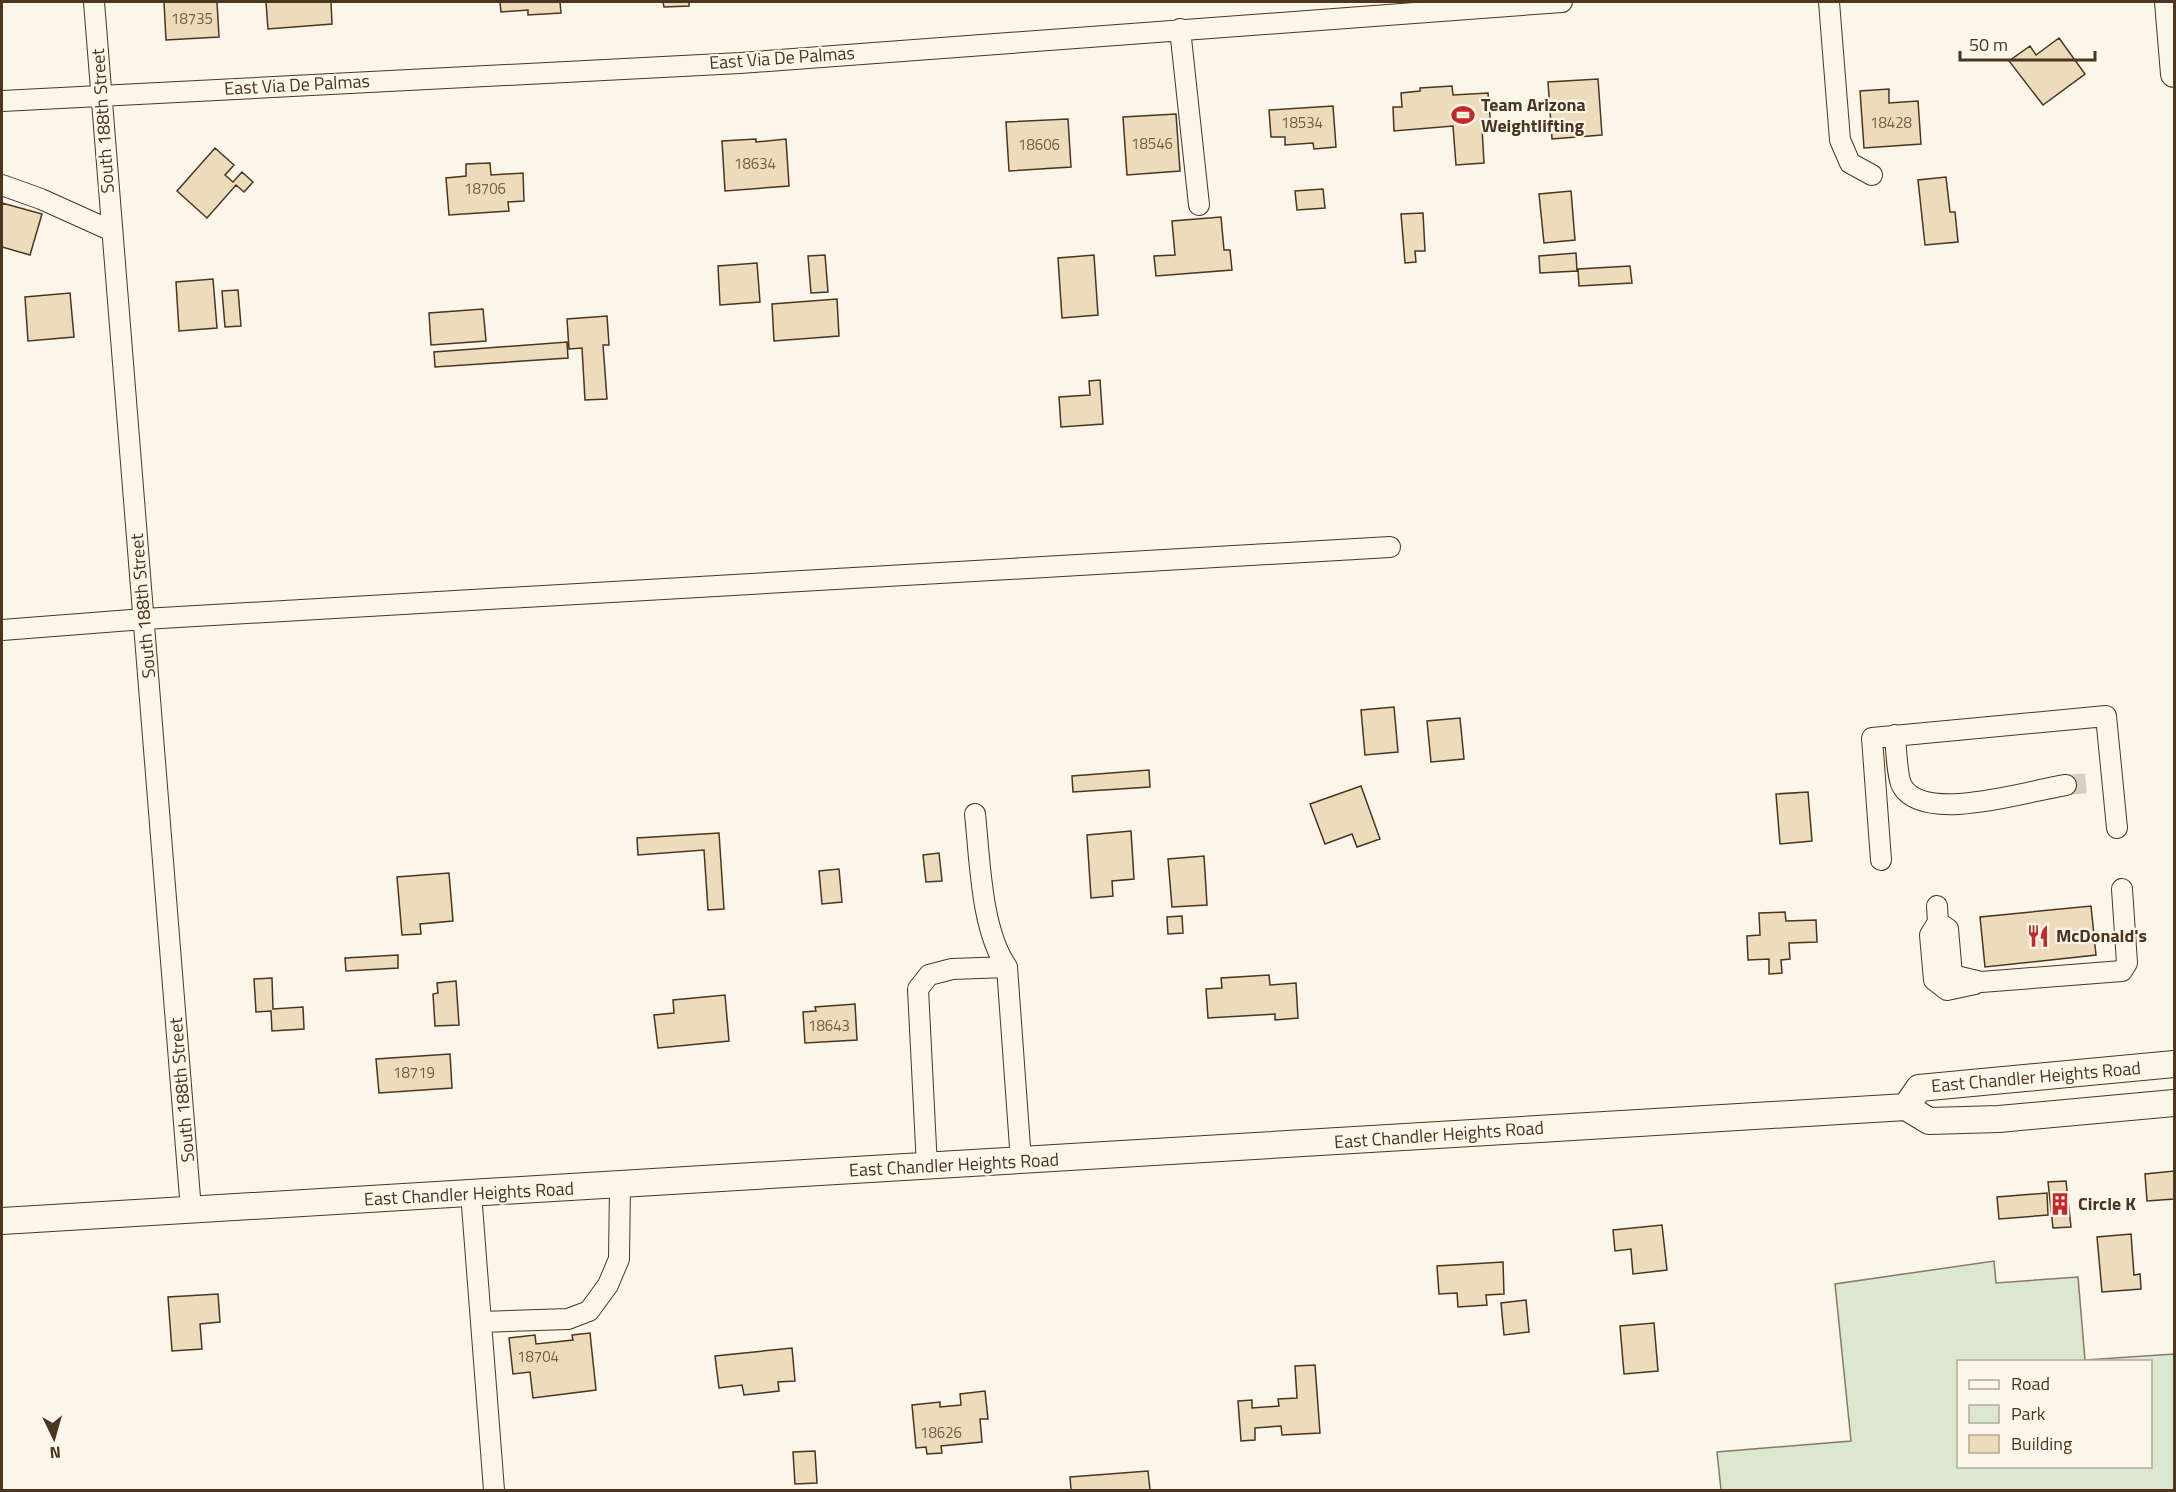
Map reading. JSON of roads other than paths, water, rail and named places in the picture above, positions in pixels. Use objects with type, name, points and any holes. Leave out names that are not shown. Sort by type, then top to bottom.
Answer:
[{"type":"main road","points":[[2168,2],[2175,74]]},
{"type":"main road","name":"East Chandler Heights Road","points":[[1906,1107],[1919,1088],[2175,1064]]},
{"type":"main road","name":"East Chandler Heights Road","points":[[2,1221],[1906,1107],[1929,1121],[1999,1119],[2175,1103]]},
{"type":"street","name":"South 188th Street","points":[[94,2],[191,1210]]},
{"type":"street","name":"East Via De Palmas","points":[[2,101],[101,94],[740,63],[1562,2]]},
{"type":"street","points":[[1829,2],[1840,140],[1850,163],[1872,175]]},
{"type":"street","points":[[1180,29],[1199,206]]},
{"type":"street","points":[[2,185],[41,199],[112,231]]},
{"type":"street","points":[[2,630],[144,619],[1390,547]]},
{"type":"street","points":[[1881,860],[1872,738],[2106,716],[2103,782],[2117,828]]},
{"type":"street","points":[[1895,735],[1901,785],[1915,799],[1928,794],[2017,786],[2033,790],[2066,785]]},
{"type":"street","points":[[975,814],[985,895],[996,951],[1007,967],[1021,1161]]},
{"type":"street","points":[[1938,914],[1948,928],[1952,975],[1981,982],[2122,971],[2127,963],[2122,889]]},
{"type":"street","points":[[927,1167],[918,989],[929,975],[952,969],[1007,967]]},
{"type":"street","points":[[481,1322],[568,1319],[589,1311],[608,1285],[619,1259],[622,1238],[620,1185]]},
{"type":"street","points":[[471,1193],[494,1491]]},
{"type":"tunnel","points":[[2066,785],[2093,783]]},
{"type":"place","name":"Team Arizona Weightlifting","points":[[1463,115]]},
{"type":"place","name":"McDonald's","points":[[2038,936]]},
{"type":"place","name":"Circle K","points":[[2060,1204]]}]
